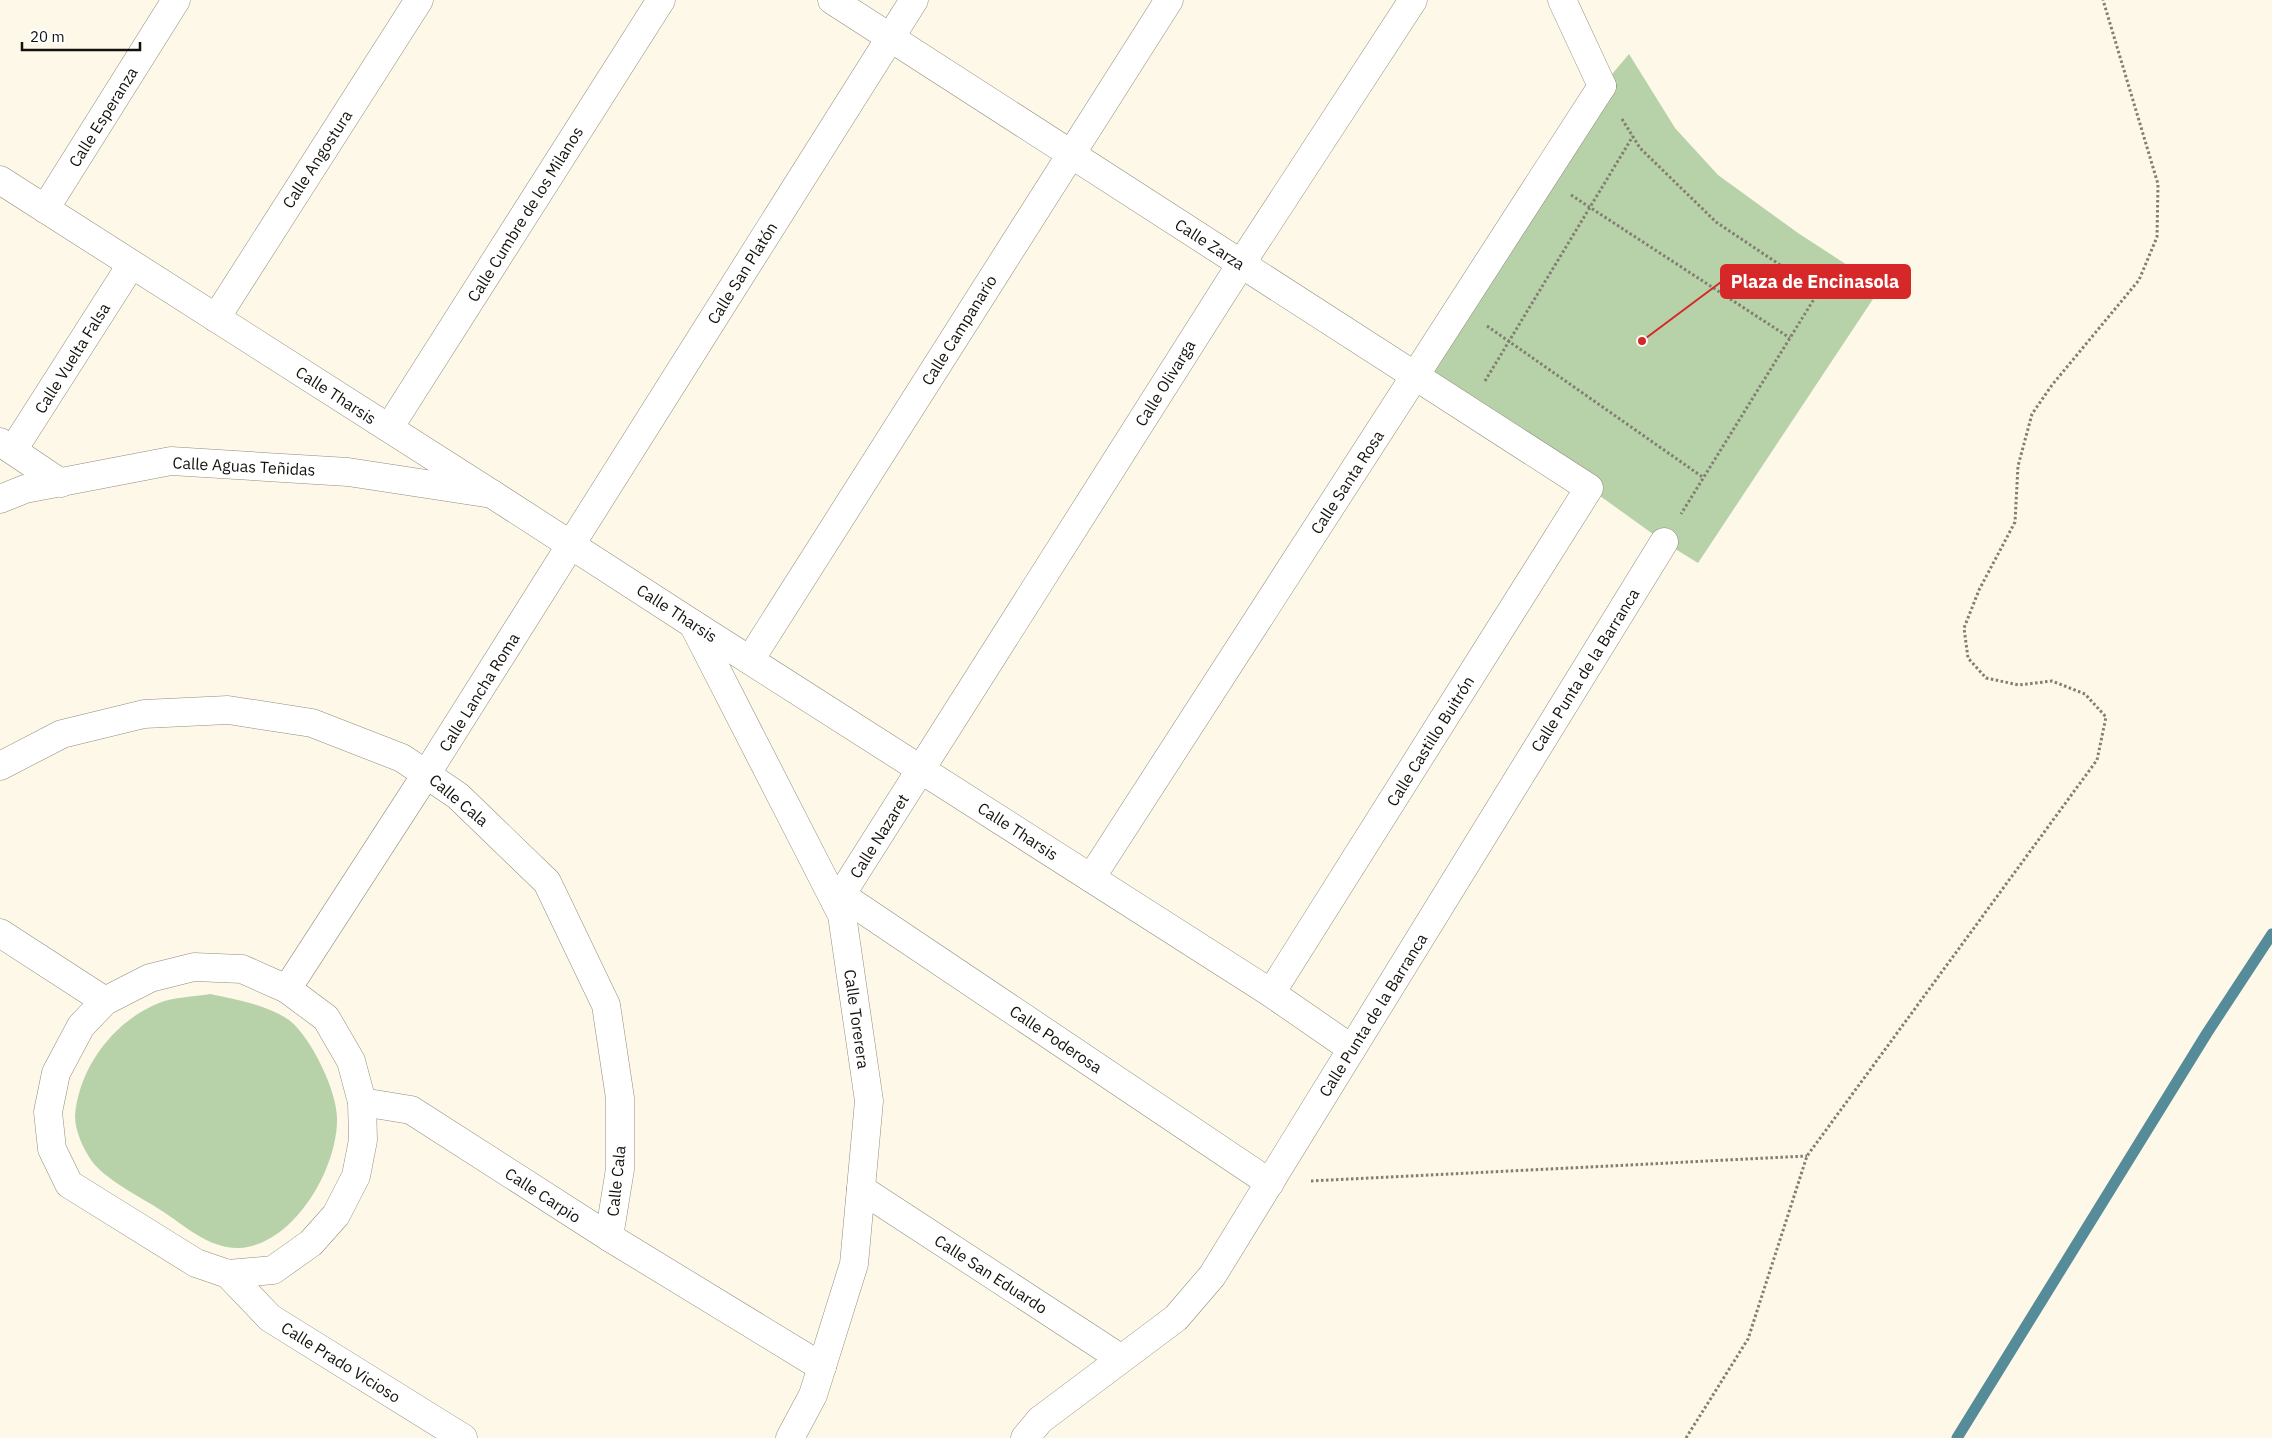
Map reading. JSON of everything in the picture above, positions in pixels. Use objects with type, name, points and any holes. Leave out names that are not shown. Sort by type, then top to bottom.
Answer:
[{"type":"street","name":"Calle Esperanza","points":[[46,209],[176,0]]},
{"type":"street","name":"Calle Angostura","points":[[216,318],[419,0]]},
{"type":"street","name":"Calle Cumbre de los Milanos","points":[[389,428],[661,0]]},
{"type":"street","name":"Calle Zarza","points":[[832,0],[1589,488]]},
{"type":"street","name":"Calle San Platón","points":[[572,546],[914,0]]},
{"type":"street","name":"Calle Campanario","points":[[750,660],[1169,0]]},
{"type":"street","name":"Calle Olivarga","points":[[921,769],[1241,264],[1413,0]]},
{"type":"street","points":[[1562,0],[1602,86]]},
{"type":"street","name":"Calle Santa Rosa","points":[[1091,878],[1602,86]]},
{"type":"street","name":"Calle Tharsis","points":[[0,180],[1271,993],[1352,1049]]},
{"type":"street","name":"Calle Vuelta Falsa","points":[[7,446],[132,265]]},
{"type":"street","points":[[7,446],[61,482]]},
{"type":"street","name":"Calle Aguas Teñidas","points":[[0,499],[25,489],[171,460],[348,472],[492,494]]},
{"type":"street","name":"Calle Castillo Buitrón","points":[[1271,993],[1589,488]]},
{"type":"street","name":"Calle Punta de la Barranca","points":[[1025,1438],[1040,1420],[1120,1358],[1176,1318],[1212,1276],[1664,542]]},
{"type":"street","name":"Calle Lancha Roma","points":[[288,989],[572,546]]},
{"type":"street","name":"Calle Torerera","points":[[693,624],[839,899],[869,1101],[854,1264],[813,1395],[796,1436]]},
{"type":"street","name":"Calle Cala","points":[[0,766],[62,734],[144,714],[228,710],[312,723],[402,758],[428,773],[458,796],[547,882],[606,1005],[620,1098],[620,1169],[609,1237]]},
{"type":"street","name":"Calle Nazaret","points":[[839,899],[921,769]]},
{"type":"street","name":"Calle Poderosa","points":[[839,899],[1270,1182]]},
{"type":"street","points":[[0,933],[105,1001]]},
{"type":"street","points":[[194,966],[242,969],[288,989],[326,1018],[351,1061],[362,1102],[363,1140],[356,1176],[336,1216],[310,1243],[274,1270],[228,1274],[196,1263],[69,1184],[52,1149],[48,1112],[56,1073],[81,1026],[105,1001],[150,978],[194,966]]},
{"type":"street","name":"Calle Carpio","points":[[362,1102],[411,1110],[609,1237],[822,1367]]},
{"type":"street","name":"Calle San Eduardo","points":[[861,1189],[1120,1358]]},
{"type":"street","name":"Calle Prado Vicioso","points":[[228,1274],[270,1318],[463,1438]]},
{"type":"path","points":[[1686,1438],[1748,1339],[1807,1156],[2097,760],[2106,718],[2085,694],[2052,681],[2019,685],[1986,678],[1968,658],[1964,628],[1979,590],[2015,522],[2018,466],[2032,414],[2052,385],[2139,280],[2157,237],[2158,184],[2103,0]]},
{"type":"path","points":[[1602,86],[1640,148],[1716,222],[1819,291],[1664,542]]},
{"type":"path","points":[[1468,410],[1633,136]]},
{"type":"path","points":[[1544,178],[1790,338]]},
{"type":"path","points":[[1460,307],[1704,478]]},
{"type":"path","points":[[1270,1182],[1807,1156]]},
{"type":"green space","points":[[1629,54],[1675,128],[1718,175],[1798,233],[1881,287],[1698,563],[1664,542],[1589,488],[1416,376],[1602,86]]},
{"type":"green space","points":[[210,994],[261,1006],[289,1020],[314,1051],[328,1080],[336,1107],[335,1138],[330,1159],[309,1201],[294,1219],[278,1233],[259,1244],[239,1248],[218,1245],[198,1236],[105,1174],[91,1160],[85,1150],[75,1122],[78,1098],[83,1080],[91,1063],[127,1021],[165,1001]]},
{"type":"waterway","points":[[1957,1438],[2207,1033],[2272,934]]},
{"type":"place","name":"Plaza de Encinasola","points":[[1642,341]]}]
